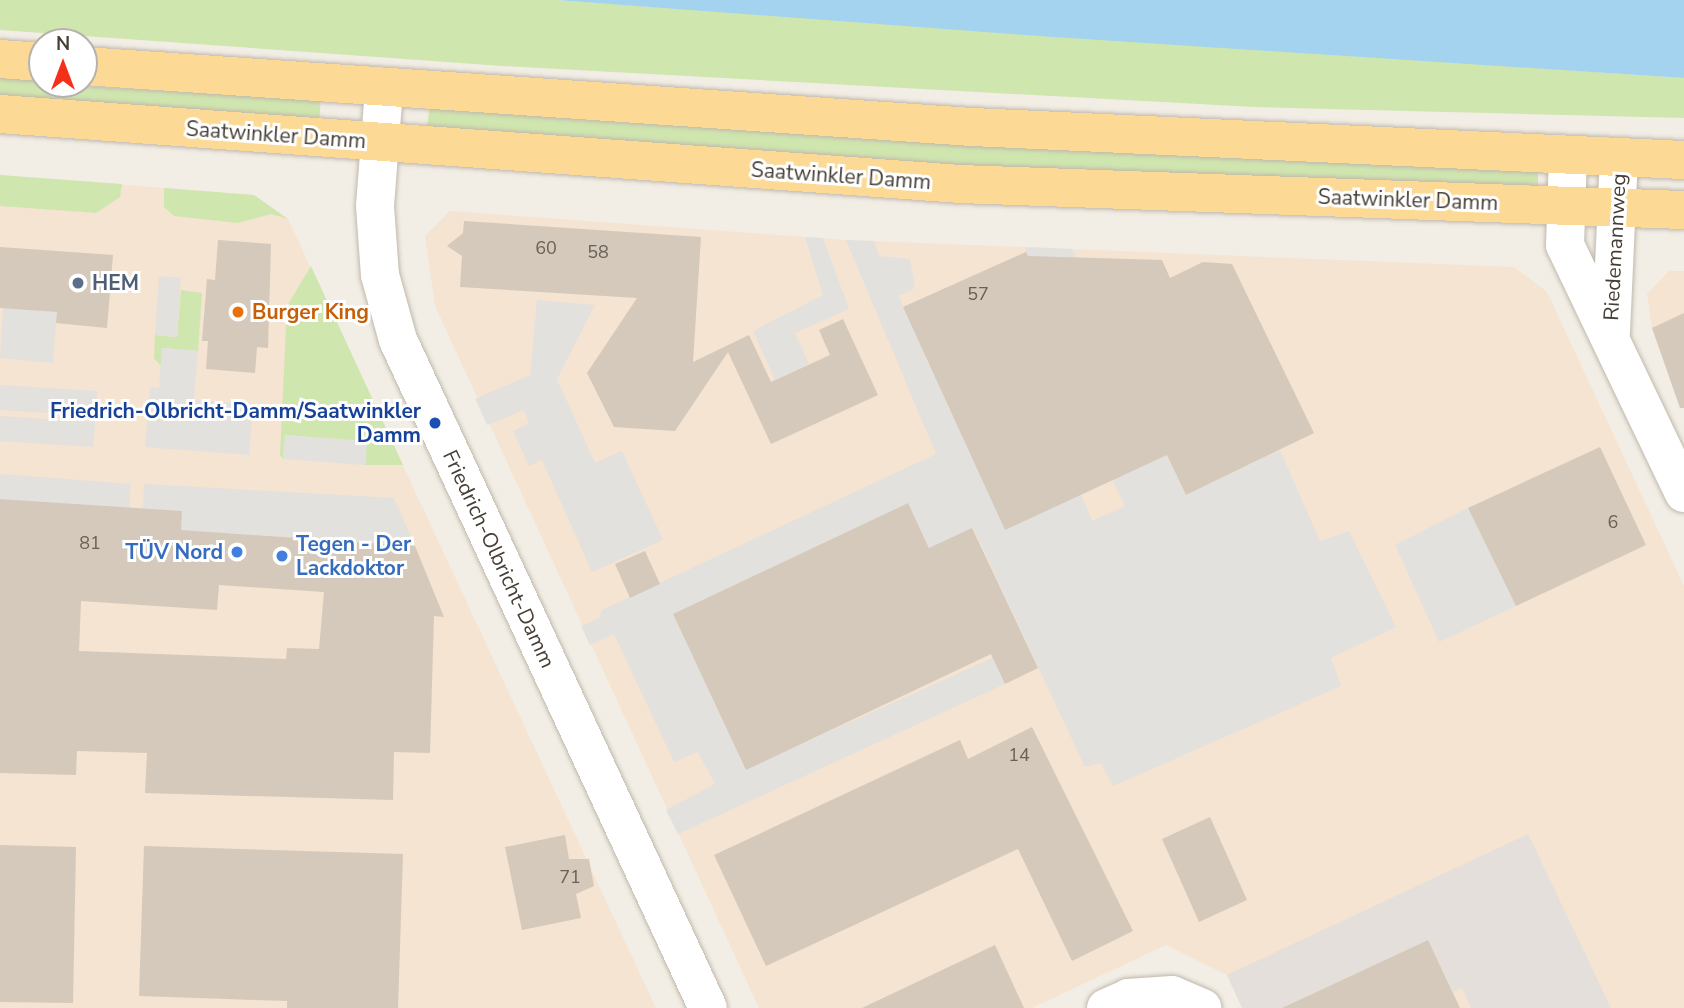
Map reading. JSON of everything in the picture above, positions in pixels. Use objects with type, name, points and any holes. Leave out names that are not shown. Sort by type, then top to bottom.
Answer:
[{"type":"main road","points":[[0,59],[28,61]]},
{"type":"main road","points":[[98,67],[384,89],[973,127],[1684,160]]},
{"type":"main road","name":"Saatwinkler Damm","points":[[0,114],[960,184],[1684,210]]},
{"type":"street","name":"Friedrich-Olbricht-Damm","points":[[384,89],[374,206],[380,275],[398,340],[708,1008]]},
{"type":"street","name":"Riedemannweg","points":[[1568,155],[1565,245],[1684,494]]},
{"type":"street","name":"Riedemannweg","points":[[1611,338],[1619,157]]},
{"type":"street","points":[[1106,1008],[1128,998],[1172,995],[1202,1008]]},
{"type":"shaded area","points":[[0,175],[254,195],[288,219],[656,1008],[0,1008]]},
{"type":"shaded area","points":[[450,211],[846,240],[1514,267],[1547,292],[1684,586],[1684,1008],[1242,1008],[1227,975],[1166,945],[1032,1008],[759,1008],[435,306],[425,236]]},
{"type":"shaded area","points":[[805,237],[823,238],[849,309],[795,333],[809,364],[775,380],[753,331],[823,295]]},
{"type":"shaded area","points":[[846,240],[874,241],[879,256],[910,259],[915,288],[899,296],[1005,530],[1081,494],[1092,521],[1125,506],[1112,479],[1129,471],[1026,252],[1026,247],[1072,249],[1186,495],[1280,450],[1320,541],[1349,531],[1396,627],[1331,658],[1341,686],[1113,786],[1101,763],[1085,767],[973,528],[945,581],[908,503],[673,614],[746,769],[999,655],[1005,684],[678,834],[666,810],[715,784],[698,752],[674,762],[614,634],[590,645],[581,626],[599,618],[602,610],[936,454]]},
{"type":"shaded area","points":[[1669,271],[1684,271],[1684,409],[1652,328],[1647,294]]},
{"type":"shaded area","points":[[159,276],[181,278],[177,337],[155,335]]},
{"type":"shaded area","points":[[537,300],[595,305],[557,379],[595,463],[622,451],[663,540],[592,572],[542,460],[529,466],[513,431],[529,423],[524,410],[487,425],[475,399],[530,375]]},
{"type":"shaded area","points":[[3,308],[57,312],[53,363],[0,358]]},
{"type":"shaded area","points":[[162,348],[198,351],[194,400],[253,404],[249,455],[145,447],[150,387],[159,388]]},
{"type":"shaded area","points":[[0,385],[97,391],[96,416],[0,410]]},
{"type":"shaded area","points":[[0,416],[95,422],[93,447],[0,441]]},
{"type":"shaded area","points":[[285,435],[367,441],[365,465],[283,459]]},
{"type":"shaded area","points":[[0,474],[131,484],[129,508],[0,499]]},
{"type":"shaded area","points":[[144,484],[394,498],[415,546],[223,533],[220,560],[143,509]]},
{"type":"shaded area","points":[[1468,508],[1516,606],[1439,642],[1395,545]]},
{"type":"shaded area","points":[[1528,834],[1611,1008],[1471,1008],[1462,988],[1453,992],[1428,940],[1305,997],[1310,1008],[1242,1008],[1227,975]]},
{"type":"green space","points":[[0,0],[556,0],[1684,78],[1684,118],[1253,107],[502,66],[98,37],[98,28],[28,28],[28,32],[0,30]]},
{"type":"green space","points":[[0,74],[28,76],[28,98],[98,98],[98,87],[321,99],[319,123],[0,98]]},
{"type":"green space","points":[[430,106],[1538,164],[1538,189],[989,169],[426,133]]},
{"type":"green space","points":[[0,175],[122,184],[120,197],[96,213],[0,206]]},
{"type":"green space","points":[[164,188],[254,195],[288,219],[271,214],[238,223],[174,216],[164,207]]},
{"type":"green space","points":[[311,266],[403,465],[365,465],[367,442],[286,435],[283,459],[280,455],[287,306]]},
{"type":"green space","points":[[181,290],[202,293],[198,351],[163,348],[161,366],[154,358],[155,335],[177,337]]},
{"type":"water","points":[[556,0],[1684,0],[1684,78],[1053,37]]},
{"type":"building","points":[[464,221],[701,237],[693,362],[749,335],[771,382],[830,355],[819,330],[843,319],[878,395],[771,444],[728,352],[675,431],[614,427],[587,373],[637,298],[460,287],[462,256],[447,246],[463,233]]},
{"type":"building","name":"Burger King","points":[[218,240],[271,244],[268,348],[257,347],[255,373],[206,369],[208,341],[202,341],[207,279],[215,280]]},
{"type":"building","points":[[0,247],[113,255],[107,328],[56,323],[57,312],[0,308]]},
{"type":"building","points":[[1026,252],[1028,256],[1162,260],[1170,278],[1203,262],[1232,264],[1314,433],[1186,495],[1167,455],[1005,530],[903,307]]},
{"type":"building","points":[[1684,313],[1684,408],[1680,408],[1652,328]]},
{"type":"building","points":[[1600,447],[1646,545],[1516,606],[1468,508]]},
{"type":"building","points":[[0,499],[182,511],[181,530],[415,546],[444,617],[434,616],[430,753],[394,752],[393,800],[145,793],[147,753],[77,751],[76,775],[0,773]],"holes":[[[219,585],[324,592],[319,649],[287,648],[286,659],[79,651],[81,601],[217,610]]]},
{"type":"building","points":[[908,503],[929,548],[972,528],[1038,668],[1005,684],[991,654],[746,770],[673,614]]},
{"type":"building","points":[[645,551],[660,584],[630,598],[615,564]]},
{"type":"building","points":[[1032,727],[1133,931],[1072,961],[1018,849],[766,966],[714,855],[960,740],[968,759]]},
{"type":"building","points":[[1210,817],[1247,900],[1199,922],[1162,839]]},
{"type":"building","points":[[565,835],[569,859],[589,859],[594,886],[576,894],[581,918],[522,930],[505,847]]},
{"type":"building","points":[[0,845],[76,847],[73,1003],[0,1002]]},
{"type":"building","points":[[144,846],[403,854],[398,1008],[287,1008],[287,1001],[139,996]]},
{"type":"building","points":[[1428,940],[1460,1008],[1282,1008]]},
{"type":"building","points":[[995,945],[1024,1008],[862,1008]]},
{"type":"place","name":"HEM","points":[[78,283]]},
{"type":"place","name":"Burger King","points":[[238,312]]},
{"type":"place","name":"Friedrich-Olbricht-Damm/Saatwinkler Damm","points":[[435,423]]},
{"type":"place","name":"TÜV Nord","points":[[237,552]]},
{"type":"place","name":"Tegen - Der Lackdoktor","points":[[282,556]]}]
